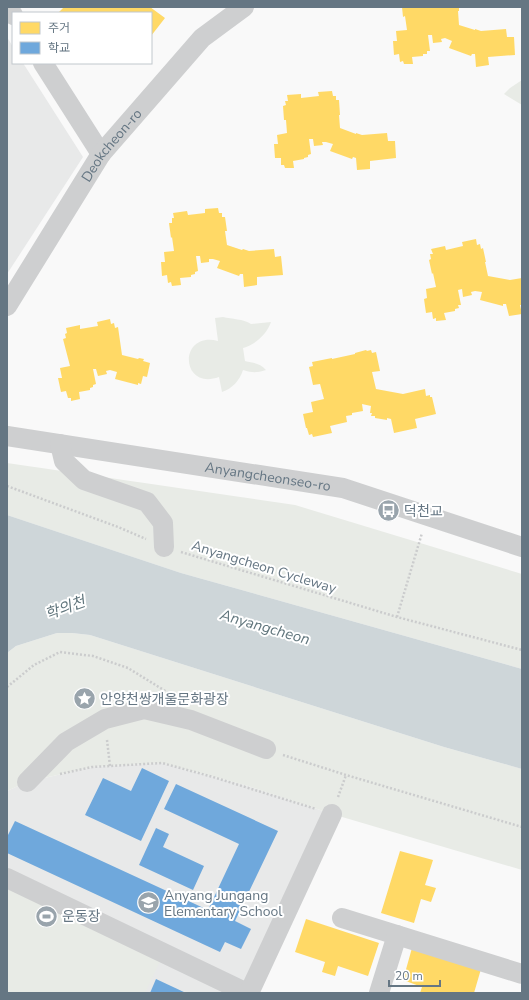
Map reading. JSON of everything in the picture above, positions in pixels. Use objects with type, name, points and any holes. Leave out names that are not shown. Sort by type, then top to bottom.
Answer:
[{"type":"street","name":"Deokcheon-ro","points":[[7,306],[101,154],[202,38],[244,7]]},
{"type":"street","points":[[45,64],[101,154]]},
{"type":"street","name":"Anyangcheonseo-ro","points":[[7,436],[343,488],[522,547]]},
{"type":"street","points":[[60,444],[64,461],[84,480],[147,502],[163,523],[164,547]]},
{"type":"street","points":[[27,782],[66,742],[105,719],[144,709],[191,720],[266,749]]},
{"type":"street","points":[[7,878],[248,993],[332,814]]},
{"type":"street","points":[[342,918],[522,974]]},
{"type":"street","points":[[379,993],[398,935]]},
{"type":"path","name":"Anyangcheon Cycleway","points":[[7,486],[118,527],[164,547],[397,617],[522,650]]},
{"type":"path","points":[[397,617],[427,516]]},
{"type":"path","points":[[105,719],[110,766]]},
{"type":"path","points":[[56,775],[92,767],[162,763],[213,777],[332,814],[346,775]]},
{"type":"shaded area","points":[[7,37],[12,45],[12,64],[24,64],[83,157],[7,274]]},
{"type":"shaded area","points":[[522,80],[522,105],[504,94]]},
{"type":"shaded area","points":[[223,317],[241,320],[251,324],[271,322],[267,331],[260,338],[243,348],[245,361],[259,365],[266,370],[260,372],[249,372],[243,370],[235,384],[222,392],[219,377],[206,379],[197,376],[191,369],[189,360],[190,352],[196,344],[205,340],[218,341],[215,318]]},
{"type":"shaded area","points":[[7,463],[295,505],[522,574],[522,669],[181,573],[7,515]]},
{"type":"shaded area","points":[[57,633],[90,635],[444,747],[522,769],[522,870],[332,814],[248,786],[162,763],[92,767],[27,782],[7,791],[7,653],[16,646]]},
{"type":"shaded area","name":"Anyang Jungang Elementary School","points":[[162,763],[248,786],[332,814],[249,993],[7,993],[7,791],[27,782],[92,767]]},
{"type":"shaded area","name":"운동장","points":[[7,878],[164,953],[145,993],[7,993]]},
{"type":"water","points":[[7,515],[181,573],[522,669],[522,769],[444,747],[90,635],[57,633],[16,646],[7,653]]},
{"type":"building: 주거","points":[[64,7],[150,7],[165,18],[152,35],[152,12],[59,12]]},
{"type":"building: 주거","points":[[402,7],[459,7],[459,25],[481,31],[506,29],[507,37],[514,37],[515,55],[488,57],[489,65],[476,67],[475,54],[472,54],[471,56],[449,48],[452,41],[445,38],[441,39],[442,42],[433,43],[432,35],[428,35],[430,51],[427,51],[427,54],[423,54],[423,56],[412,57],[413,64],[404,64],[403,61],[400,62],[399,54],[394,55],[393,41],[397,41],[396,31],[407,30]]},
{"type":"building: 주거","points":[[332,91],[333,96],[336,96],[336,100],[339,100],[340,128],[362,135],[387,133],[388,141],[395,141],[396,158],[370,161],[370,169],[357,170],[356,158],[353,157],[352,159],[330,151],[333,144],[326,142],[322,142],[323,145],[314,146],[313,139],[309,139],[311,154],[308,155],[308,157],[293,161],[294,168],[285,168],[284,165],[281,165],[281,158],[275,158],[274,144],[278,144],[277,135],[287,133],[283,106],[286,105],[285,101],[288,101],[287,95],[301,94],[301,98],[319,96],[318,92]]},
{"type":"building: 주거","points":[[218,208],[219,213],[222,213],[222,217],[225,217],[227,245],[249,251],[274,249],[275,257],[281,256],[283,275],[257,277],[257,285],[244,287],[243,274],[240,274],[239,276],[217,268],[220,261],[213,259],[209,259],[209,262],[201,263],[200,256],[196,256],[198,271],[195,272],[195,274],[191,275],[191,277],[180,278],[181,285],[172,286],[171,282],[168,283],[167,275],[162,276],[161,262],[165,262],[164,252],[174,251],[169,223],[172,223],[172,218],[174,218],[173,213],[187,211],[188,215],[205,213],[205,209]]},
{"type":"building: 주거","points":[[476,239],[477,245],[480,244],[481,249],[483,248],[488,276],[510,280],[522,278],[522,305],[520,305],[522,314],[509,316],[506,304],[503,304],[503,306],[480,300],[482,292],[471,292],[472,295],[463,297],[462,289],[458,290],[461,305],[458,305],[459,308],[455,309],[455,311],[444,313],[446,320],[436,321],[436,318],[433,319],[432,312],[426,313],[424,299],[427,298],[426,289],[436,287],[429,260],[431,259],[430,254],[433,254],[431,249],[445,246],[446,250],[463,246],[462,242]]},
{"type":"building: 주거","points":[[110,319],[111,324],[114,323],[115,328],[118,327],[122,355],[144,359],[143,361],[150,363],[147,377],[143,376],[141,384],[138,383],[138,385],[115,379],[117,372],[110,370],[106,371],[107,374],[98,376],[96,369],[93,369],[96,384],[90,388],[90,390],[79,392],[80,399],[71,401],[71,398],[68,398],[66,391],[61,392],[58,378],[62,378],[60,368],[70,366],[63,339],[66,338],[66,328],[80,325],[80,329],[98,326],[97,322]]},
{"type":"building: 주거","points":[[366,350],[371,350],[372,353],[376,352],[380,371],[372,372],[376,389],[403,394],[425,389],[426,396],[430,395],[430,397],[432,397],[436,414],[415,419],[417,428],[394,433],[391,419],[387,418],[387,420],[371,416],[371,406],[362,404],[363,411],[346,416],[347,422],[330,426],[332,433],[313,437],[312,434],[309,435],[303,414],[313,412],[311,402],[324,399],[320,384],[313,385],[309,367],[313,366],[312,362],[355,354]]},
{"type":"building: 주거","points":[[400,851],[433,860],[425,885],[436,888],[431,902],[421,899],[414,923],[381,913]]},
{"type":"building: 주거","points":[[306,919],[379,943],[368,976],[338,966],[335,976],[322,972],[325,962],[295,952]]},
{"type":"building: 주거","points":[[412,948],[481,969],[474,993],[420,993],[422,987],[403,980]]},
{"type":"building: 학교","points":[[142,768],[169,781],[141,841],[85,815],[103,778],[131,791]]},
{"type":"building: 학교","points":[[176,784],[278,831],[235,921],[251,929],[241,949],[225,942],[220,952],[7,853],[7,837],[15,821],[208,910],[239,844],[164,809]]},
{"type":"building: 학교","points":[[156,828],[169,834],[163,847],[204,866],[193,890],[139,865]]},
{"type":"building: 학교","points":[[156,979],[186,993],[150,993]]},
{"type":"place","name":"덕천교","points":[[389,511]]},
{"type":"place","name":"안양천쌍개울문화광장","points":[[84,699]]},
{"type":"place","name":"Anyang Jungang Elementary School","points":[[149,903]]},
{"type":"place","name":"운동장","points":[[46,916]]},
{"type":"water label","name":"학의천","points":[[65,608]]},
{"type":"water label","name":"Anyangcheon","points":[[265,627]]}]
